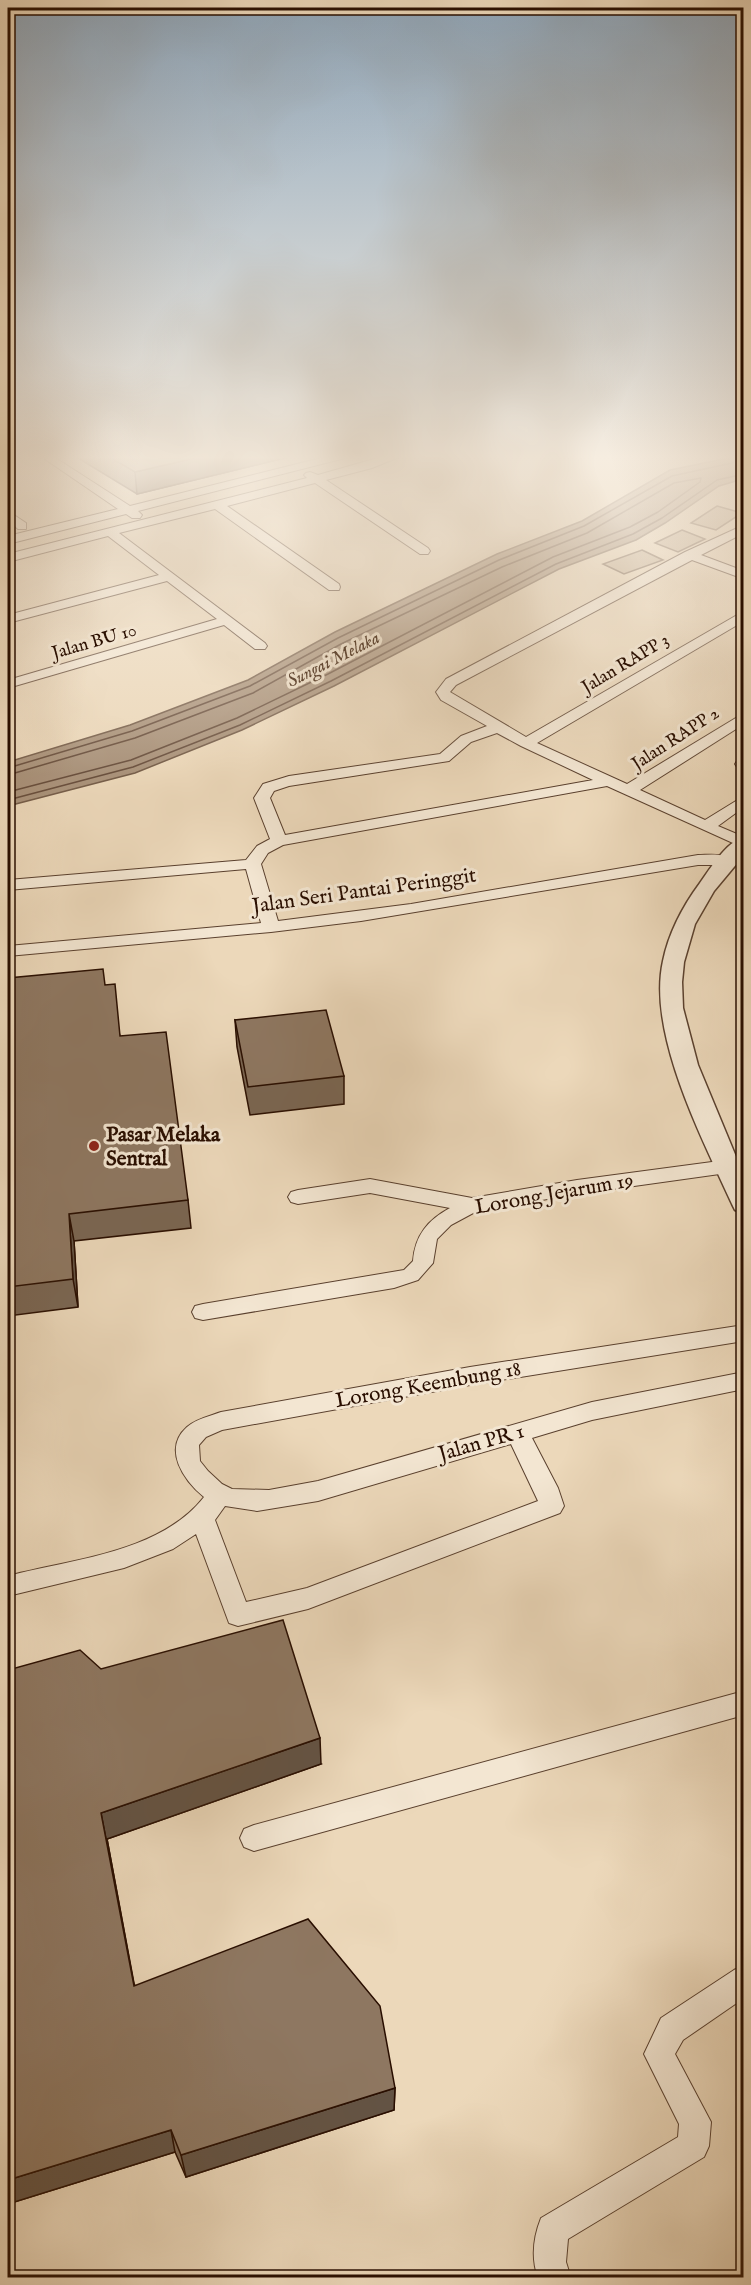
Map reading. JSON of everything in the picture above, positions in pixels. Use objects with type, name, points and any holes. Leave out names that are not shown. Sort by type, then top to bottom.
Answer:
[{"type":"street","points":[[148,562],[260,646]]},
{"type":"street","points":[[298,562],[334,587]]},
{"type":"street","points":[[677,562],[445,687],[443,692],[446,697],[526,743],[605,782],[743,843],[717,870],[682,930],[674,958],[671,982],[673,1012],[680,1048],[744,1204]]},
{"type":"street","points":[[707,562],[744,575]]},
{"type":"street","points":[[8,619],[168,577]]},
{"type":"street","name":"Jalan RAPP 3","points":[[526,743],[744,615]]},
{"type":"street","name":"Jalan BU 10","points":[[8,684],[225,621]]},
{"type":"street","name":"Jalan RAPP 2","points":[[627,791],[744,717]]},
{"type":"street","points":[[279,841],[262,798],[262,793],[268,788],[289,781],[444,758],[454,752],[471,735],[498,728]]},
{"type":"street","points":[[271,927],[252,864],[263,847],[279,841],[605,782]]},
{"type":"street","points":[[706,826],[744,800]]},
{"type":"street","name":"Jalan Seri Pantai Peringgit","points":[[8,951],[271,927],[410,909],[698,860],[716,859],[725,862]]},
{"type":"street","points":[[8,885],[252,864]]},
{"type":"street","name":"Lorong Jejarum 19","points":[[203,1312],[394,1280],[411,1275],[423,1263],[428,1236],[444,1220],[472,1205],[589,1185],[727,1167]]},
{"type":"street","points":[[298,1197],[370,1186],[472,1205]]},
{"type":"street","name":"Lorong Keembung 18","points":[[220,1495],[201,1482],[191,1467],[186,1451],[189,1437],[201,1428],[220,1421],[470,1376],[744,1333]]},
{"type":"street","name":"Jalan PR 1","points":[[220,1495],[241,1500],[276,1500],[318,1491],[592,1411],[744,1380]]},
{"type":"street","points":[[202,1518],[238,1615],[308,1598],[552,1506],[546,1488],[517,1432]]},
{"type":"street","points":[[8,1586],[124,1558],[164,1542],[202,1518],[220,1495]]},
{"type":"street","points":[[254,1838],[744,1703]]},
{"type":"street","points":[[555,2277],[549,2262],[553,2230],[693,2146],[695,2122],[659,2054],[672,2029],[744,1980]]},
{"type":"shaded area","points":[[610,562],[658,562],[624,574],[603,564]]},
{"type":"water","name":"Sungai Melaka","points":[[481,562],[579,562],[559,569],[334,686],[242,730],[135,773],[8,806],[8,762],[130,725],[248,680],[335,632]]},
{"type":"building","name":"Pasar Melaka Sentral","points":[[103,969],[105,985],[115,984],[120,1036],[166,1032],[188,1200],[69,1214],[73,1279],[8,1287],[8,978]]},
{"type":"building","points":[[326,1010],[344,1076],[248,1087],[235,1020]]},
{"type":"building","points":[[283,1620],[320,1738],[101,1813],[134,1986],[308,1919],[380,2006],[395,2088],[181,2155],[171,2130],[8,2180],[8,1670],[80,1650],[101,1669]]},
{"type":"place","name":"Pasar Melaka Sentral","points":[[94,1146]]}]
